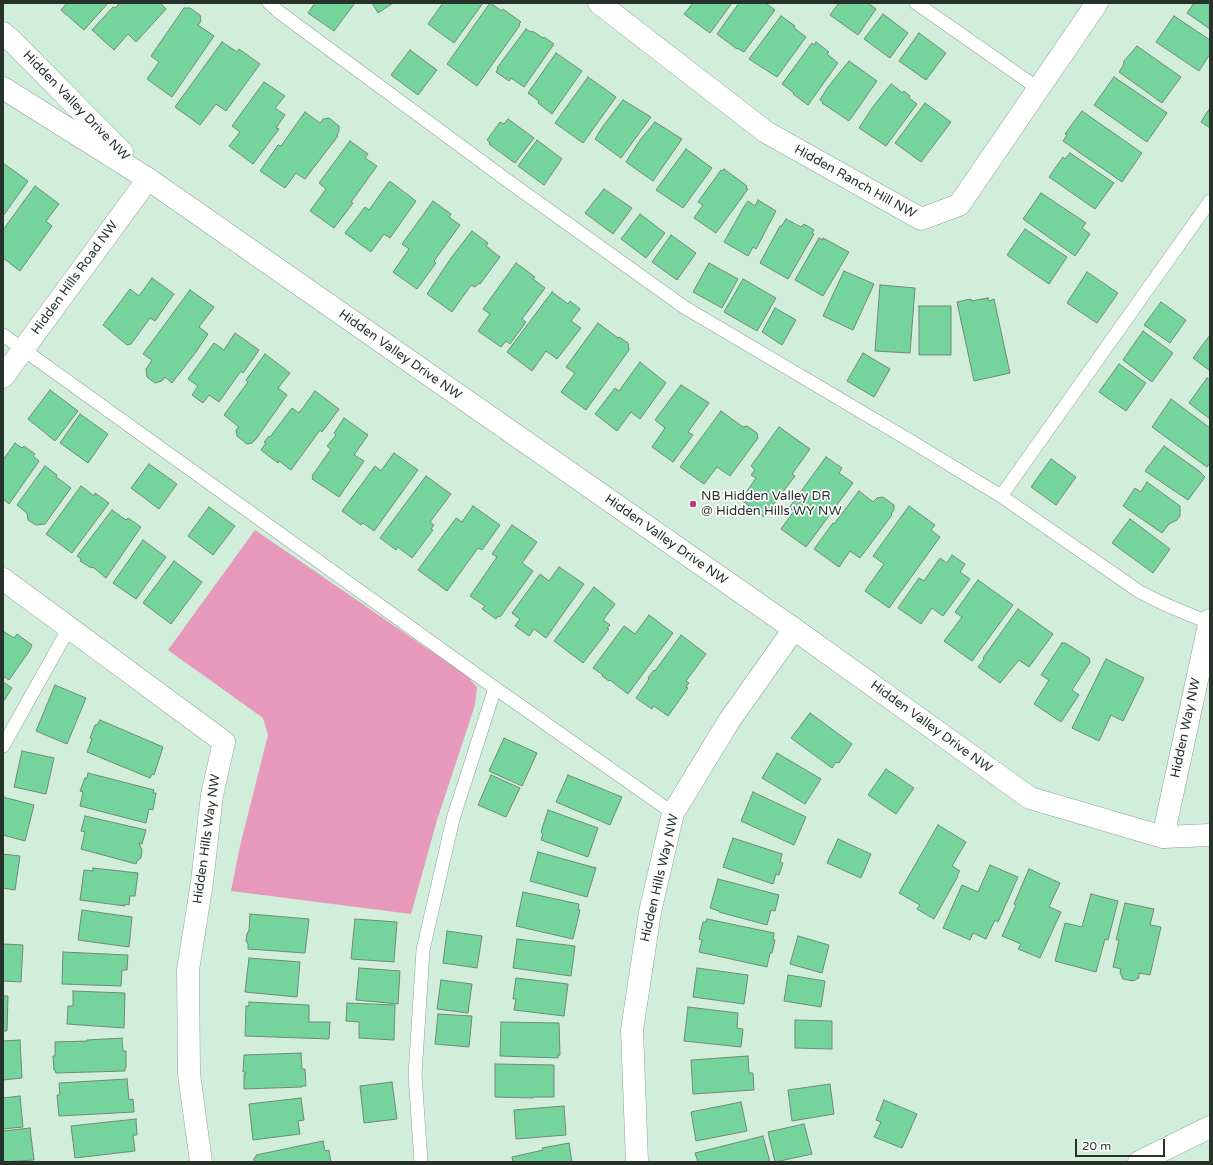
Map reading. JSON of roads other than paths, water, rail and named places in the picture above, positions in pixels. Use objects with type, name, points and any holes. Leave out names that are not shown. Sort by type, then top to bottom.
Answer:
[{"type":"street","name":"Hidden Ranch Hill NW","points":[[599,3],[766,132],[921,219],[959,205],[1097,3]]},
{"type":"street","name":"Hidden Valley Drive NW","points":[[3,33],[148,179]]},
{"type":"street","name":"Hidden Valley Drive NW","points":[[3,88],[148,179],[794,629],[1030,798],[1163,837],[1210,835]]},
{"type":"street","name":"Hidden Hills Road NW","points":[[3,377],[148,179]]},
{"type":"street","name":"Hidden Hills Way NW","points":[[3,579],[224,742],[212,795],[202,882],[188,970],[189,1074],[201,1162]]},
{"type":"street","name":"Hidden Way NW","points":[[1163,837],[1209,622]]},
{"type":"street","name":"Hidden Hills Way NW","points":[[637,1162],[632,1030],[650,912],[674,813],[729,721],[794,629]]},
{"type":"street","points":[[1139,1162],[1210,1127]]},
{"type":"lane","points":[[269,3],[285,17],[508,181],[684,307],[1001,496],[1140,592],[1209,622]]},
{"type":"lane","points":[[916,3],[1039,88]]},
{"type":"lane","points":[[1001,496],[1210,201]]},
{"type":"lane","points":[[3,335],[495,688],[674,813]]},
{"type":"lane","points":[[3,746],[69,628]]},
{"type":"lane","points":[[421,1162],[415,1075],[423,950],[453,819],[495,688]]},
{"type":"place","name":"NB Hidden Valley DR @ Hidden Hills WY NW","points":[[693,504]]}]
